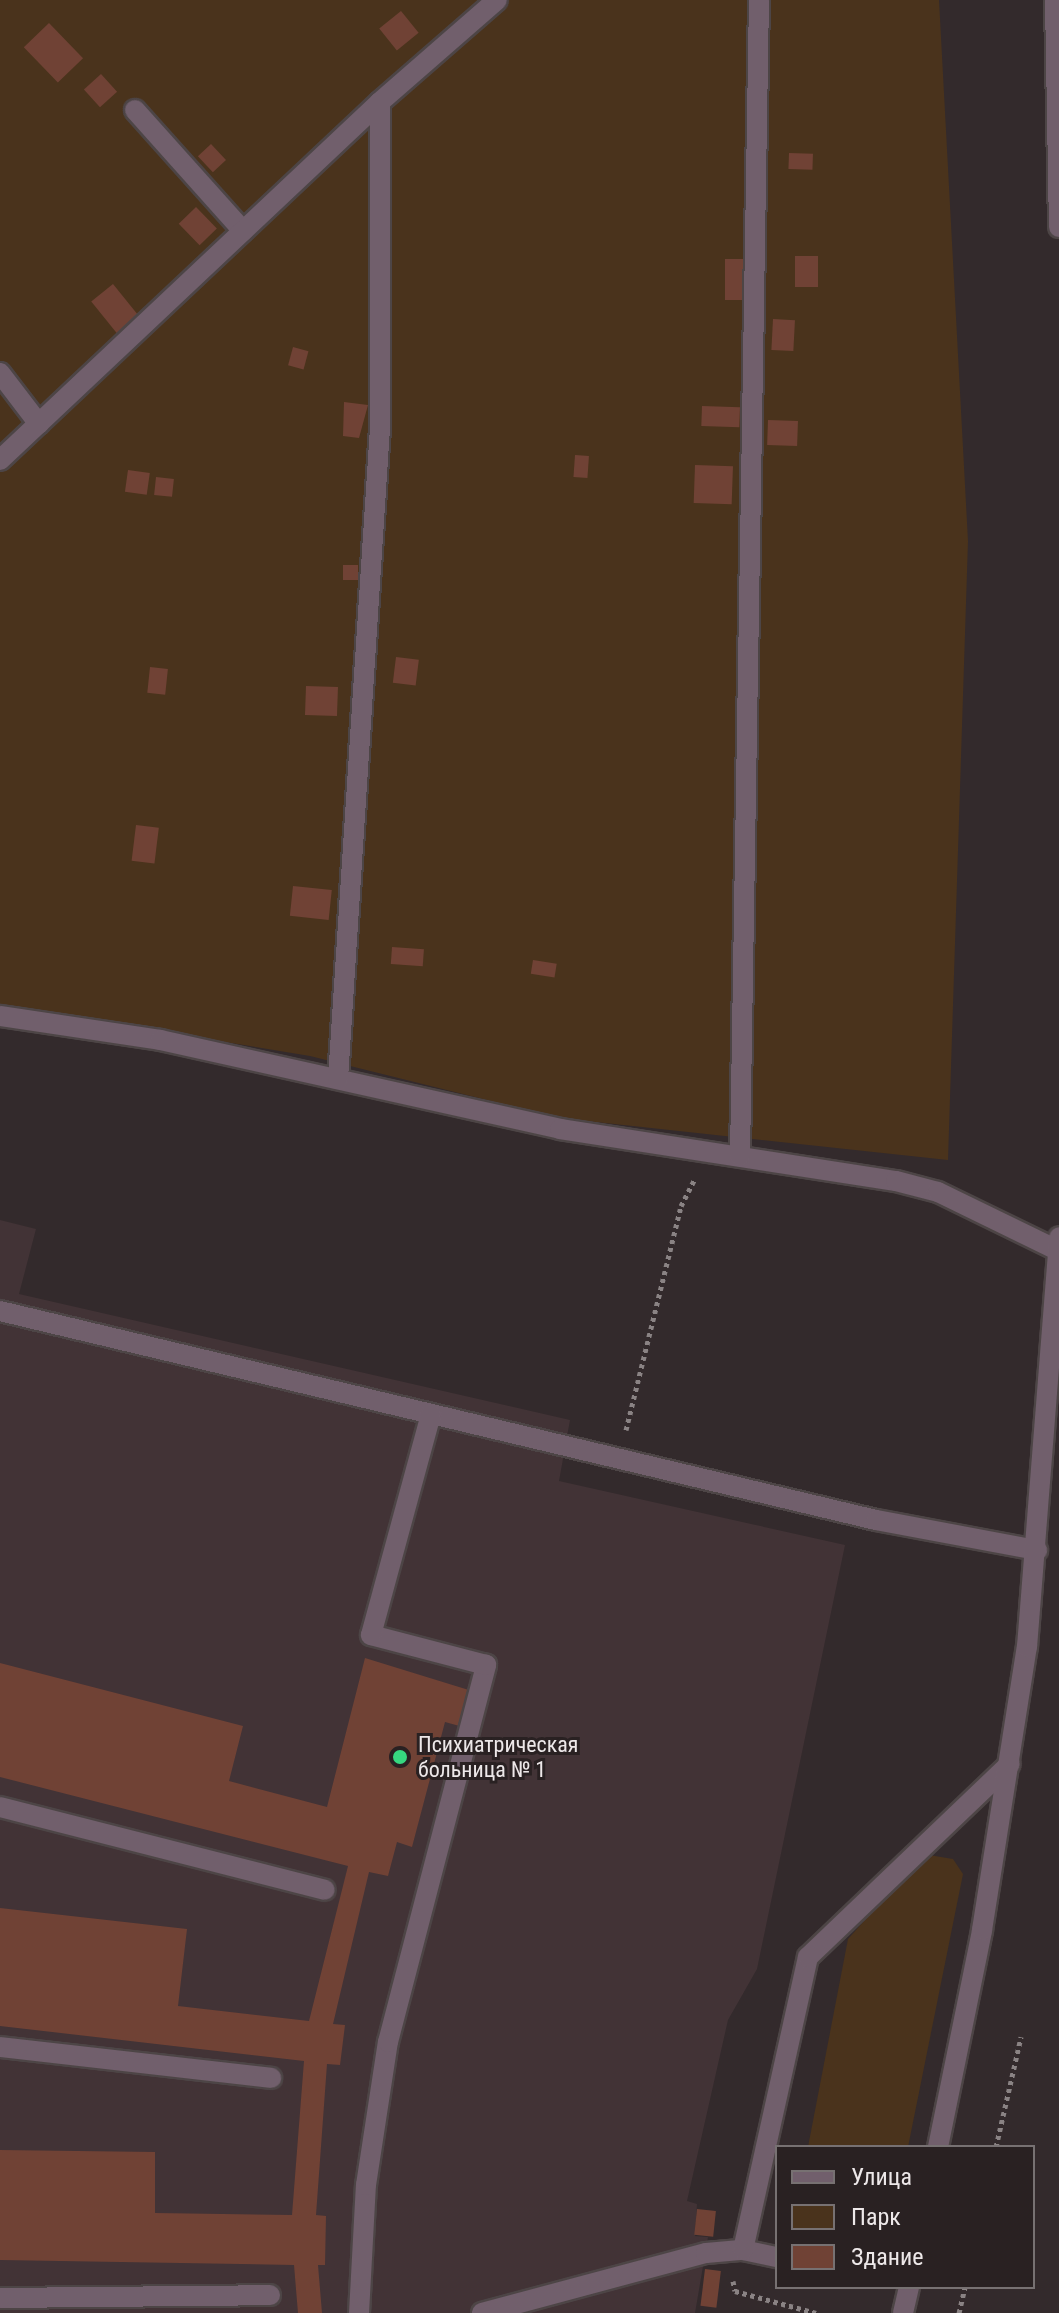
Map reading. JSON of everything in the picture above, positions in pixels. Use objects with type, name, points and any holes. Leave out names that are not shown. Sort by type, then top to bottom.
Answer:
[{"type":"street","points":[[0,460],[380,102],[497,0]]},
{"type":"street","points":[[740,1156],[759,0]]},
{"type":"street","points":[[1055,0],[1059,227]]},
{"type":"street","points":[[338,1079],[380,428],[380,102]]},
{"type":"street","points":[[135,110],[243,231]]},
{"type":"street","points":[[0,373],[39,424]]},
{"type":"street","points":[[0,1016],[160,1040],[560,1129],[740,1156],[938,1192],[1059,1251]]},
{"type":"street","points":[[938,2145],[1010,1764],[1037,1550],[1058,1287],[1059,1237]]},
{"type":"street","points":[[0,1311],[876,1520],[1037,1550]]},
{"type":"street","points":[[359,2313],[366,2185],[388,2042],[486,1665],[371,1635],[431,1414]]},
{"type":"street","points":[[735,2251],[808,1957],[1010,1764]]},
{"type":"street","points":[[0,1807],[325,1890]]},
{"type":"street","points":[[0,2047],[271,2078]]},
{"type":"street","points":[[482,2313],[540,2305],[735,2251],[775,2257]]},
{"type":"street","points":[[903,2313],[909,2289]]},
{"type":"street","points":[[0,2298],[270,2295]]},
{"type":"path","points":[[619,1459],[681,1206],[708,1152]]},
{"type":"path","points":[[996,2145],[1021,2037]]},
{"type":"path","points":[[735,2251],[735,2291],[816,2313]]},
{"type":"path","points":[[959,2313],[965,2289]]},
{"type":"shaded area","name":"Психиатрическая больница № 1","points":[[0,1220],[36,1229],[19,1294],[570,1420],[559,1481],[845,1545],[757,1969],[728,2020],[687,2201],[697,2204],[695,2236],[708,2237],[695,2313],[0,2313]]},
{"type":"green space","points":[[0,0],[939,0],[968,541],[948,1160],[559,1118],[310,1056],[0,1005]]},
{"type":"green space","points":[[929,1855],[953,1859],[963,1874],[908,2145],[808,2145],[848,1939],[920,1858]]},
{"type":"building","points":[[401,11],[419,33],[397,50],[379,29]]},
{"type":"building","points":[[49,23],[83,58],[58,83],[24,47]]},
{"type":"building","points":[[101,74],[117,92],[100,107],[84,89]]},
{"type":"building","points":[[211,144],[226,160],[213,172],[198,156]]},
{"type":"building","points":[[789,153],[813,154],[812,170],[788,169]]},
{"type":"building","points":[[196,207],[217,229],[200,245],[179,224]]},
{"type":"building","points":[[795,256],[818,256],[818,287],[795,287]]},
{"type":"building","points":[[725,259],[750,259],[750,300],[725,300]]},
{"type":"building","points":[[113,284],[140,317],[118,335],[91,302]]},
{"type":"building","points":[[773,319],[795,320],[793,351],[771,350]]},
{"type":"building","points":[[293,347],[308,351],[304,369],[288,365]]},
{"type":"building","points":[[344,402],[368,405],[359,438],[343,436]]},
{"type":"building","points":[[702,406],[740,407],[739,427],[701,426]]},
{"type":"building","points":[[768,420],[798,421],[797,446],[767,445]]},
{"type":"building","points":[[575,455],[589,456],[587,478],[573,477]]},
{"type":"building","points":[[695,465],[733,466],[732,504],[694,503]]},
{"type":"building","points":[[128,470],[150,473],[147,495],[125,492]]},
{"type":"building","points":[[156,477],[174,479],[172,497],[154,495]]},
{"type":"building","points":[[343,565],[358,565],[358,580],[343,580]]},
{"type":"building","points":[[396,657],[419,660],[416,686],[393,683]]},
{"type":"building","points":[[150,667],[168,669],[165,695],[147,693]]},
{"type":"building","points":[[306,686],[338,687],[337,716],[305,715]]},
{"type":"building","points":[[136,825],[159,828],[154,864],[132,861]]},
{"type":"building","points":[[293,886],[332,890],[329,920],[290,916]]},
{"type":"building","points":[[392,947],[424,949],[423,966],[391,964]]},
{"type":"building","points":[[533,960],[557,964],[555,978],[531,974]]},
{"type":"building","points":[[365,1658],[472,1691],[463,1727],[445,1722],[412,1847],[397,1842],[388,1876],[369,1872],[333,2024],[345,2025],[340,2065],[327,2064],[316,2215],[326,2216],[325,2265],[318,2265],[322,2313],[298,2313],[294,2265],[0,2260],[0,2150],[155,2152],[155,2213],[292,2215],[304,2061],[0,2026],[0,1908],[187,1929],[178,2006],[309,2021],[348,1866],[0,1777],[0,1663],[243,1726],[229,1781],[327,1807]]},
{"type":"building","points":[[697,2209],[716,2211],[713,2237],[694,2235]]},
{"type":"building","points":[[705,2269],[721,2271],[716,2308],[700,2306]]},
{"type":"place","name":"Психиатрическая больница № 1","points":[[400,1757]]}]
